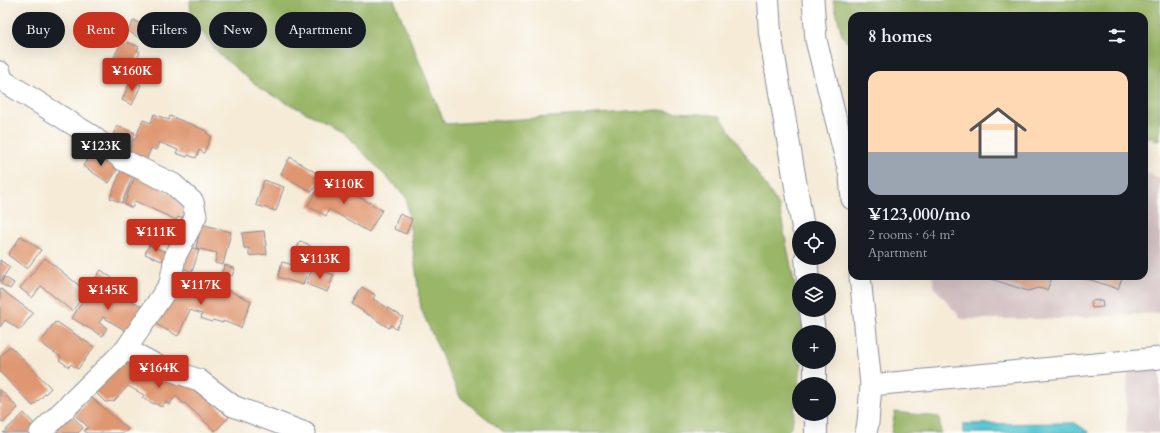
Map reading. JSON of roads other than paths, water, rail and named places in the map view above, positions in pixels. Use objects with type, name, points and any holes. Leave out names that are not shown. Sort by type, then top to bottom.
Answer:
[{"type":"street","points":[[768,0],[770,33],[802,221]]},
{"type":"street","points":[[813,0],[816,40],[848,168]]},
{"type":"street","points":[[1,78],[92,136],[123,160],[174,184],[193,202],[196,216],[175,257],[170,284],[126,349],[40,433]]},
{"type":"street","points":[[860,280],[871,385],[866,433]]},
{"type":"street","points":[[126,349],[156,366],[199,380],[233,406],[299,432]]},
{"type":"street","points":[[871,385],[1160,358]]},
{"type":"street","points":[[816,421],[816,433]]},
{"type":"water","points":[[1075,423],[1090,433],[963,433],[963,424]]}]
